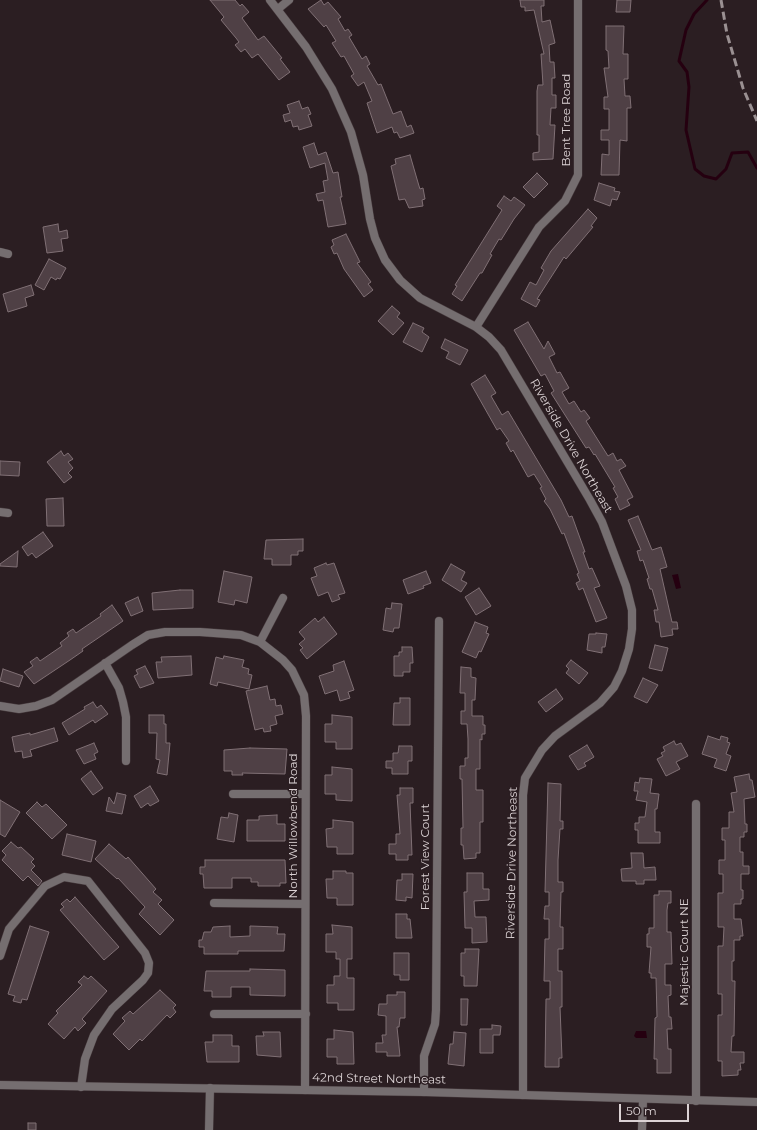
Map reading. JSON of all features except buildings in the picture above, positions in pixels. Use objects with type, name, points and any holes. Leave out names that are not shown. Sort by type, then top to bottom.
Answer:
[{"type":"street","name":"Riverside Drive Northeast","points":[[270,0],[306,47],[332,90],[351,132],[363,175],[370,219],[375,238],[385,260],[400,280],[420,298],[476,327],[489,337],[501,350],[590,500],[616,557],[632,610],[632,629],[629,649],[622,671],[614,687],[600,703],[555,736],[542,750],[525,778],[523,795],[523,1095]]},
{"type":"street","points":[[278,10],[289,0]]},
{"type":"street","name":"Bent Tree Road","points":[[476,327],[539,227],[565,201],[578,175],[578,0]]},
{"type":"street","points":[[260,642],[283,598]]},
{"type":"street","name":"Forest View Court","points":[[424,1092],[424,1056],[435,1024],[436,1010],[439,621]]},
{"type":"street","name":"North Willowbend Road","points":[[0,706],[19,709],[36,706],[52,700],[148,635],[165,632],[200,632],[241,635],[260,642],[283,660],[292,670],[304,695],[306,716],[305,1090]]},
{"type":"street","points":[[105,663],[118,688],[123,702],[126,717],[126,761]]},
{"type":"street","points":[[232,794],[305,794]]},
{"type":"street","name":"Majestic Court NE","points":[[696,804],[696,1101]]},
{"type":"street","points":[[0,956],[9,929],[45,886],[64,877],[88,881],[145,953],[149,963],[148,973],[143,980],[112,1009],[94,1035],[85,1059],[81,1087]]},
{"type":"street","points":[[214,903],[305,904]]},
{"type":"street","points":[[214,1014],[306,1014]]},
{"type":"street","name":"42nd Street Northeast","points":[[0,1085],[424,1092],[643,1100],[757,1102]]},
{"type":"street","points":[[209,1130],[210,1088]]},
{"type":"street","points":[[642,1130],[643,1100]]},
{"type":"shaded area","points":[[678,574],[681,588],[676,589],[672,575]]},
{"type":"shaded area","points":[[636,1031],[646,1031],[647,1038],[636,1038],[634,1036]]},
{"type":"waterway","points":[[707,0],[694,14],[686,30],[679,61],[687,72],[689,87],[686,130],[695,169],[704,176],[716,179],[726,169],[732,153],[748,152],[757,168]]},
{"type":"railway","points":[[721,0],[727,34],[743,88],[757,121]]}]
